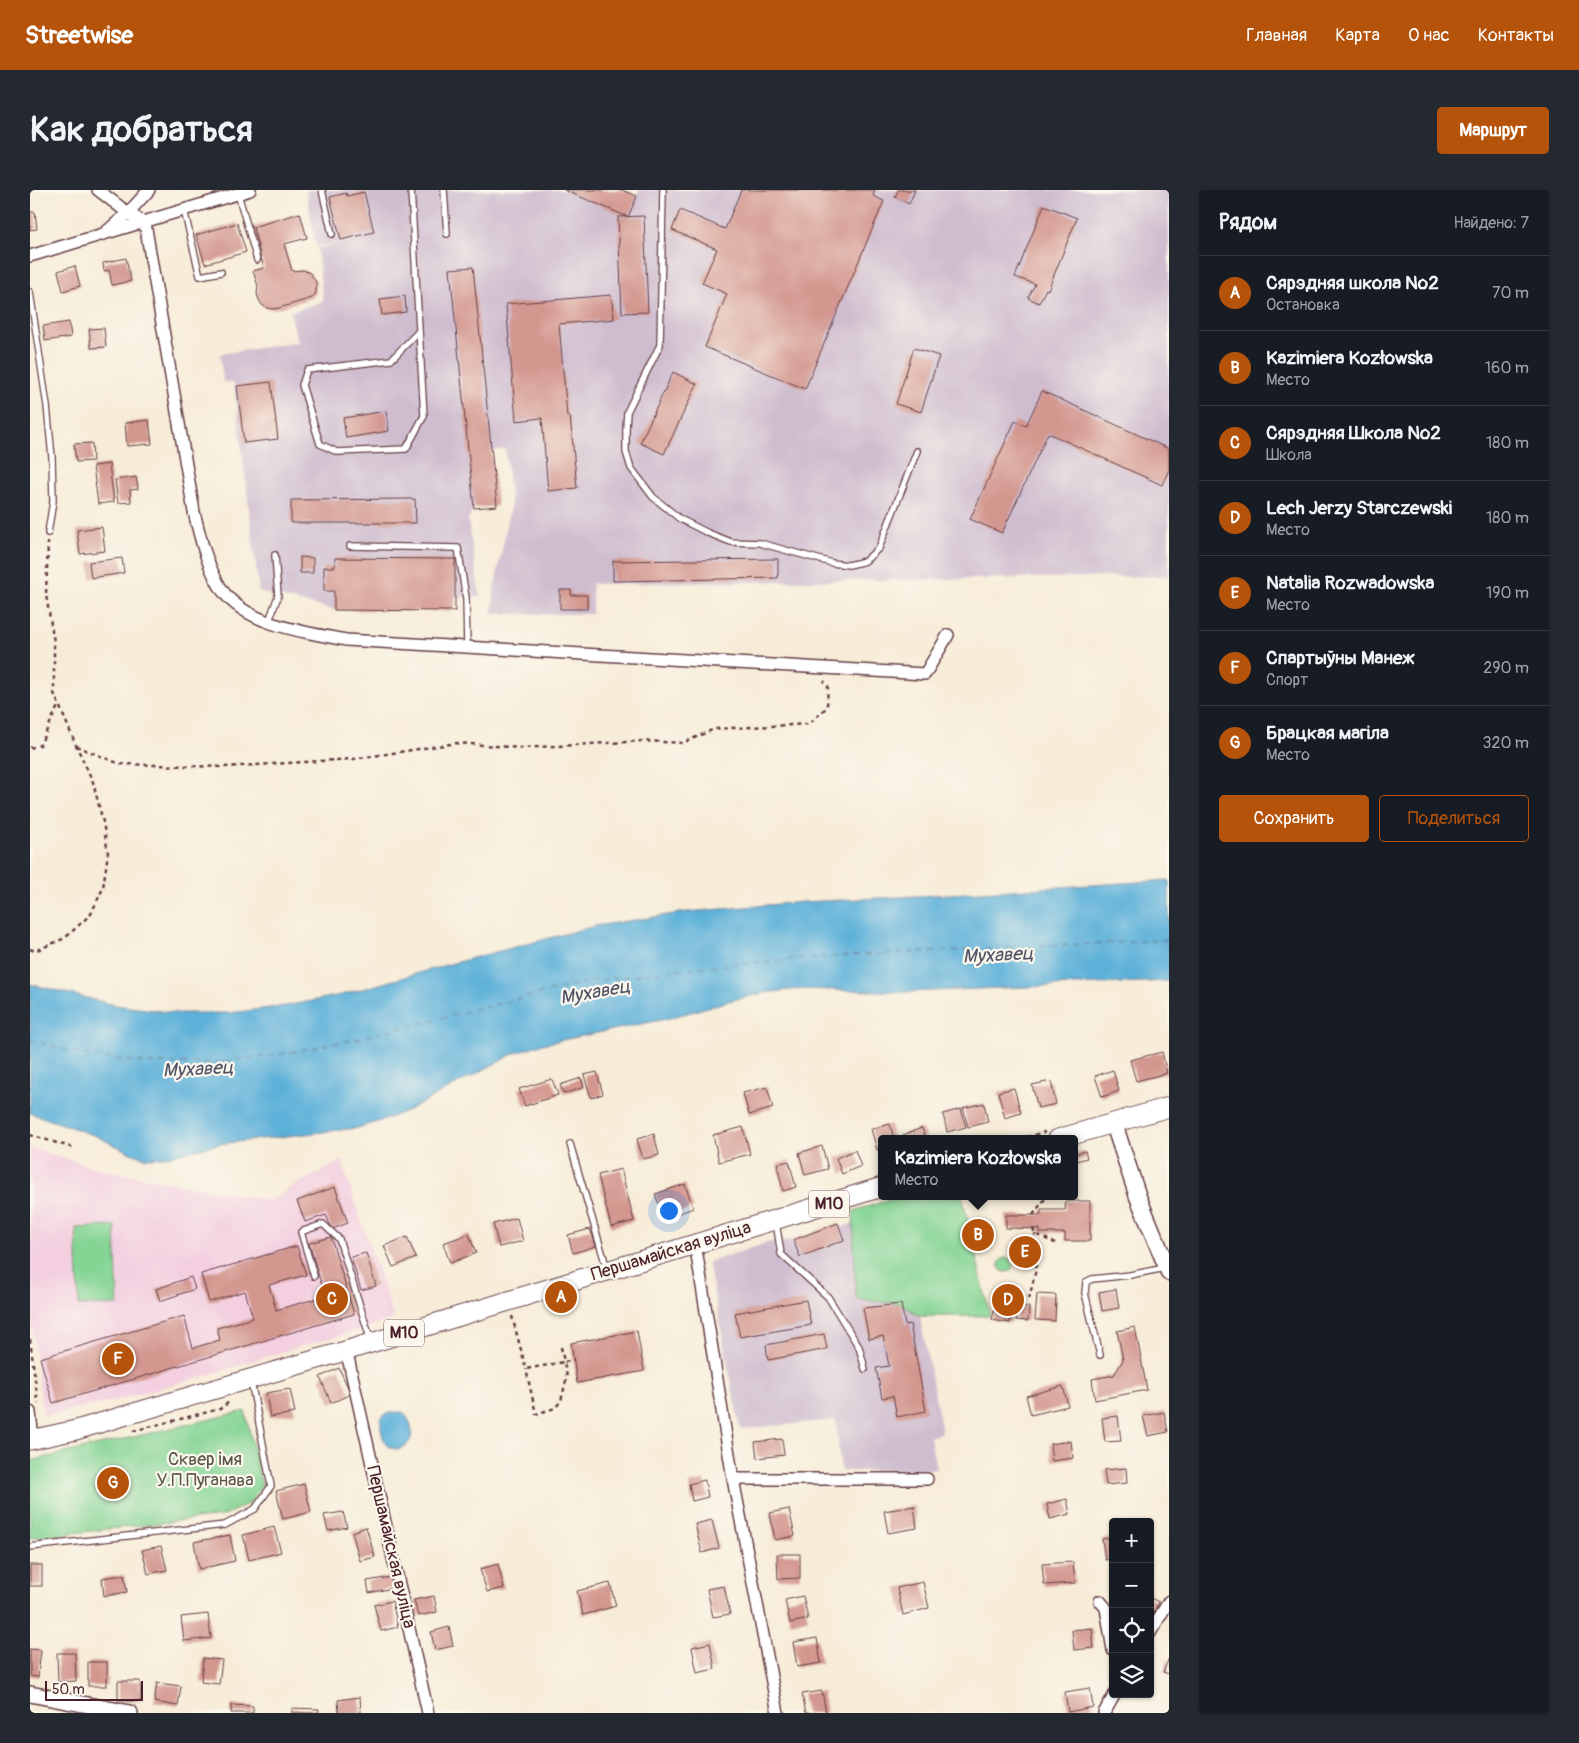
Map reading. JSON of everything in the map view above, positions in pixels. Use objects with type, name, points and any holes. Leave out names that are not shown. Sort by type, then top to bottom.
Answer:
[{"type":"main road","points":[[1073,1135],[1169,1107]]},
{"type":"main road","points":[[1114,1124],[1138,1197],[1168,1270]]},
{"type":"main road","name":"Першамайская вуліца","points":[[32,1440],[76,1430],[251,1379],[695,1243],[878,1189]]},
{"type":"street","points":[[98,190],[128,213],[145,223],[194,512],[206,558],[219,586],[234,603],[256,617],[297,630],[346,640],[924,674],[948,635]]},
{"type":"street","points":[[102,235],[128,213],[148,190]]},
{"type":"street","points":[[30,256],[250,190]]},
{"type":"street","points":[[695,1243],[733,1480],[778,1713]]},
{"type":"street","name":"Першамайская вуліца","points":[[345,1351],[352,1372],[428,1713]]},
{"type":"street","points":[[32,1440],[34,1411]]},
{"type":"street","points":[[733,1480],[926,1479]]},
{"type":"street","points":[[1100,1601],[1106,1608],[1109,1626]]},
{"type":"street","points":[[1154,1626],[1169,1601]]},
{"type":"street","points":[[30,1694],[130,1713]]},
{"type":"street","points":[[1104,1713],[1113,1698]]},
{"type":"lane","points":[[322,190],[332,234]]},
{"type":"lane","points":[[412,190],[424,416],[406,449],[337,452],[320,444],[302,385],[307,370],[391,360],[419,331]]},
{"type":"lane","points":[[444,190],[447,234]]},
{"type":"lane","points":[[663,190],[660,345],[627,412],[626,429],[626,452],[632,468],[653,497],[680,519],[708,534],[731,542],[760,543],[849,566],[865,561],[879,548],[917,451]]},
{"type":"lane","points":[[238,194],[258,260]]},
{"type":"lane","points":[[184,210],[200,276],[221,272]]},
{"type":"lane","points":[[30,292],[47,406],[52,457],[53,501],[48,533]]},
{"type":"lane","points":[[350,546],[458,548],[466,598],[467,647]]},
{"type":"lane","points":[[269,621],[278,596],[275,555]]},
{"type":"lane","points":[[570,1144],[608,1270]]},
{"type":"lane","points":[[776,1220],[781,1254],[828,1297],[859,1347],[865,1369]]},
{"type":"lane","points":[[314,1276],[301,1232],[323,1224],[339,1238],[371,1343]]},
{"type":"lane","points":[[1100,1355],[1085,1293],[1086,1282],[1092,1279],[1168,1270]]},
{"type":"lane","points":[[30,1547],[224,1525],[256,1510],[271,1486],[251,1379]]},
{"type":"path","points":[[30,949],[35,951],[65,938],[91,914],[103,888],[108,853],[103,822],[93,782],[54,693],[54,642],[46,595],[48,533]]},
{"type":"path","points":[[76,746],[120,764],[223,768],[354,759],[457,743],[522,748],[643,741],[683,743],[714,729],[808,724],[827,707],[828,686],[816,667]]},
{"type":"path","points":[[30,748],[40,745],[59,704]]},
{"type":"path","points":[[30,1135],[74,1148]]},
{"type":"path","points":[[1033,1215],[1045,1200]]},
{"type":"path","points":[[1029,1299],[1033,1289],[1036,1269],[1035,1234],[1033,1229]]},
{"type":"path","points":[[1035,1234],[1055,1243]]},
{"type":"path","points":[[511,1312],[536,1414],[555,1408],[561,1401],[567,1377],[561,1347]]},
{"type":"path","points":[[30,1339],[34,1411]]},
{"type":"path","points":[[526,1370],[574,1360]]},
{"type":"shaded area","points":[[622,190],[636,196],[639,190],[1169,190],[1169,576],[592,584],[592,614],[492,614],[495,584],[511,504],[505,449],[491,451],[497,506],[474,508],[468,520],[480,597],[455,597],[455,611],[334,610],[259,592],[234,383],[223,382],[220,354],[298,342],[290,312],[323,301],[317,248],[358,241],[316,246],[306,191]]},
{"type":"shaded area","points":[[30,1147],[95,1168],[271,1201],[290,1188],[343,1160],[344,1169],[394,1318],[367,1328],[205,1376],[106,1403],[43,1416],[30,1309]]},
{"type":"shaded area","points":[[838,1223],[840,1228],[853,1223],[856,1299],[901,1304],[920,1316],[942,1433],[930,1437],[936,1469],[841,1471],[836,1420],[740,1429],[708,1262],[770,1242],[793,1240]]},
{"type":"green space","points":[[889,1200],[963,1200],[990,1316],[920,1316],[901,1304],[856,1299],[853,1211]]},
{"type":"green space","points":[[115,1226],[118,1305],[79,1306],[76,1228]]},
{"type":"green space","points":[[1003,1258],[1009,1258],[1013,1265],[1009,1272],[1003,1272],[999,1268],[999,1262]]},
{"type":"green space","name":"Сквер імя У.П.Пуганава","points":[[245,1411],[262,1485],[250,1503],[222,1516],[30,1538],[30,1461]]},
{"type":"water","name":"Мухавец","points":[[1169,880],[1169,981],[907,992],[799,989],[764,993],[666,1019],[538,1045],[513,1054],[407,1111],[357,1128],[219,1144],[164,1157],[147,1158],[133,1154],[96,1136],[30,1113],[30,984],[115,1005],[176,1013],[230,1013],[285,1006],[341,995],[595,926],[687,912],[802,902]]},
{"type":"water","points":[[403,1412],[411,1424],[412,1435],[408,1443],[402,1448],[394,1449],[387,1445],[382,1435],[381,1418],[386,1414]]},
{"type":"building","points":[[564,190],[622,190],[637,196],[628,217]]},
{"type":"building","points":[[741,190],[875,190],[873,196],[884,201],[805,389],[705,347],[727,294],[702,283],[717,249],[672,230],[680,210],[725,229]]},
{"type":"building","points":[[898,190],[915,190],[909,204],[895,197]]},
{"type":"building","points":[[364,192],[374,232],[341,240],[330,197],[346,193],[347,196]]},
{"type":"building","points":[[1044,205],[1077,218],[1048,290],[1046,289],[1039,303],[1028,298],[1035,284],[1015,277]]},
{"type":"building","points":[[30,212],[35,212],[37,229],[30,230]]},
{"type":"building","points":[[300,213],[307,238],[284,244],[292,271],[303,270],[310,273],[316,282],[316,293],[312,298],[279,308],[267,308],[259,300],[257,294],[258,286],[253,271],[264,268],[253,227]]},
{"type":"building","points":[[644,216],[648,312],[622,313],[618,217]]},
{"type":"building","points":[[237,223],[246,252],[205,264],[196,235]]},
{"type":"building","points":[[126,258],[131,281],[112,285],[109,270],[104,271],[103,263]]},
{"type":"building","points":[[75,266],[80,286],[63,291],[58,271]]},
{"type":"building","points":[[473,267],[497,506],[474,508],[450,269]]},
{"type":"building","points":[[611,295],[614,319],[559,324],[567,416],[570,416],[577,488],[548,491],[542,418],[516,421],[506,304]]},
{"type":"building","points":[[405,296],[406,312],[382,315],[380,299]]},
{"type":"building","points":[[69,322],[71,337],[45,341],[43,326]]},
{"type":"building","points":[[104,328],[106,347],[91,348],[89,329]]},
{"type":"building","points":[[914,348],[939,356],[921,412],[896,404]]},
{"type":"building","points":[[673,372],[697,384],[664,454],[640,443]]},
{"type":"building","points":[[271,382],[278,439],[244,443],[237,386]]},
{"type":"building","points":[[1042,391],[1169,449],[1169,470],[1162,485],[1048,433],[1002,533],[970,519],[1015,421],[1026,426]]},
{"type":"building","points":[[386,411],[389,431],[346,438],[343,418]]},
{"type":"building","points":[[149,420],[152,444],[127,446],[125,423]]},
{"type":"building","points":[[92,443],[93,461],[76,462],[74,444]]},
{"type":"building","points":[[109,464],[114,502],[98,504],[93,466]]},
{"type":"building","points":[[136,477],[138,489],[130,490],[131,502],[118,503],[115,480]]},
{"type":"building","points":[[415,499],[416,523],[291,523],[291,500]]},
{"type":"building","points":[[102,527],[105,551],[80,554],[77,530]]},
{"type":"building","points":[[300,557],[313,558],[313,573],[300,573]]},
{"type":"building","points":[[122,558],[124,573],[91,578],[89,562]]},
{"type":"building","points":[[335,558],[455,559],[455,611],[334,610],[334,591],[324,591],[324,567],[335,567]]},
{"type":"building","points":[[778,559],[778,578],[613,581],[613,561]]},
{"type":"building","points":[[560,590],[571,590],[571,595],[587,595],[587,609],[560,609]]},
{"type":"building","points":[[1162,1052],[1167,1073],[1136,1081],[1130,1060]]},
{"type":"building","points":[[1113,1070],[1119,1091],[1102,1097],[1095,1076]]},
{"type":"building","points":[[597,1072],[603,1094],[591,1098],[584,1075]]},
{"type":"building","points":[[581,1078],[584,1087],[564,1094],[560,1085]]},
{"type":"building","points":[[552,1079],[558,1095],[525,1106],[519,1089]]},
{"type":"building","points":[[1051,1081],[1056,1104],[1038,1108],[1032,1085]]},
{"type":"building","points":[[767,1087],[773,1108],[749,1115],[743,1093]]},
{"type":"building","points":[[1014,1088],[1021,1113],[1005,1118],[998,1092]]},
{"type":"building","points":[[984,1103],[988,1122],[968,1127],[963,1108]]},
{"type":"building","points":[[961,1109],[966,1127],[947,1132],[943,1114]]},
{"type":"building","points":[[890,1124],[893,1135],[878,1135],[877,1150],[871,1129]]},
{"type":"building","points":[[743,1127],[750,1154],[719,1162],[713,1135]]},
{"type":"building","points":[[922,1128],[925,1135],[903,1135]]},
{"type":"building","points":[[654,1134],[659,1155],[643,1159],[637,1139]]},
{"type":"building","points":[[822,1146],[828,1169],[805,1175],[799,1153]]},
{"type":"building","points":[[855,1150],[861,1166],[842,1174],[836,1158]]},
{"type":"building","points":[[1085,1151],[1087,1158],[1078,1160],[1078,1153]]},
{"type":"building","points":[[789,1161],[796,1187],[783,1191],[777,1164]]},
{"type":"building","points":[[621,1169],[634,1221],[611,1227],[598,1175]]},
{"type":"building","points":[[685,1184],[693,1208],[664,1219],[655,1194]]},
{"type":"building","points":[[335,1187],[348,1223],[332,1229],[326,1215],[305,1222],[297,1201]]},
{"type":"building","points":[[1066,1201],[1090,1201],[1090,1241],[1065,1241],[1065,1233],[1040,1233],[1040,1229],[1006,1228],[1006,1215],[1041,1215],[1041,1210],[1065,1210]]},
{"type":"building","points":[[517,1218],[523,1241],[499,1247],[493,1224]]},
{"type":"building","points":[[838,1223],[844,1240],[800,1257],[793,1240]]},
{"type":"building","points":[[590,1229],[596,1246],[573,1253],[568,1235]]},
{"type":"building","points":[[469,1234],[476,1253],[450,1263],[443,1243]]},
{"type":"building","points":[[331,1237],[354,1314],[53,1403],[40,1358],[184,1316],[193,1348],[220,1340],[217,1328],[253,1318],[245,1291],[209,1302],[201,1274],[297,1246],[306,1275],[269,1285],[276,1310],[325,1296],[309,1243]]},
{"type":"building","points":[[407,1237],[416,1258],[393,1267],[384,1246]]},
{"type":"building","points":[[366,1253],[376,1286],[361,1290],[351,1257]]},
{"type":"building","points":[[191,1277],[195,1289],[160,1301],[156,1289]]},
{"type":"building","points":[[1116,1289],[1119,1308],[1102,1311],[1099,1292]]},
{"type":"building","points":[[1037,1294],[1056,1295],[1055,1321],[1035,1320]]},
{"type":"building","points":[[806,1300],[811,1325],[740,1337],[735,1313]]},
{"type":"building","points":[[901,1304],[905,1325],[910,1324],[926,1411],[897,1417],[893,1396],[882,1398],[876,1368],[889,1366],[883,1336],[869,1339],[863,1308]]},
{"type":"building","points":[[1018,1306],[1029,1307],[1028,1321],[1016,1320]]},
{"type":"building","points":[[994,1311],[1011,1314],[1010,1323],[992,1320]]},
{"type":"building","points":[[1135,1327],[1147,1390],[1095,1400],[1092,1379],[1114,1375],[1123,1360],[1117,1331]]},
{"type":"building","points":[[637,1331],[644,1371],[577,1383],[571,1343]]},
{"type":"building","points":[[824,1334],[827,1349],[768,1360],[766,1345]]},
{"type":"building","points":[[339,1368],[351,1394],[331,1403],[320,1377]]},
{"type":"building","points":[[1063,1386],[1068,1406],[1031,1415],[1026,1396]]},
{"type":"building","points":[[290,1389],[295,1413],[270,1417],[266,1393]]},
{"type":"building","points":[[1164,1412],[1168,1432],[1148,1436],[1143,1416]]},
{"type":"building","points":[[1118,1416],[1121,1441],[1105,1442],[1102,1418]]},
{"type":"building","points":[[782,1439],[784,1455],[757,1458],[755,1442]]},
{"type":"building","points":[[1071,1441],[1073,1458],[1052,1461],[1050,1444]]},
{"type":"building","points":[[1126,1468],[1127,1483],[1106,1485],[1104,1470]]},
{"type":"building","points":[[705,1480],[708,1497],[692,1501],[689,1484]]},
{"type":"building","points":[[304,1484],[311,1512],[283,1519],[276,1491]]},
{"type":"building","points":[[1067,1499],[1070,1514],[1050,1519],[1047,1504]]},
{"type":"building","points":[[914,1506],[917,1528],[888,1533],[884,1511]]},
{"type":"building","points":[[789,1509],[795,1536],[775,1540],[770,1513]]},
{"type":"building","points":[[343,1512],[347,1527],[328,1531],[324,1515]]},
{"type":"building","points":[[712,1520],[719,1548],[702,1553],[695,1524]]},
{"type":"building","points":[[274,1527],[281,1552],[249,1560],[243,1535]]},
{"type":"building","points":[[366,1527],[375,1557],[360,1561],[352,1532]]},
{"type":"building","points":[[230,1535],[235,1561],[199,1569],[194,1542]]},
{"type":"building","points":[[1109,1538],[1109,1560],[1105,1560],[1102,1539]]},
{"type":"building","points":[[161,1546],[167,1570],[148,1574],[142,1550]]},
{"type":"building","points":[[777,1554],[800,1554],[800,1578],[778,1579]]},
{"type":"building","points":[[1073,1562],[1075,1583],[1044,1585],[1042,1564]]},
{"type":"building","points":[[498,1564],[504,1588],[487,1592],[480,1569]]},
{"type":"building","points":[[30,1565],[42,1565],[42,1586],[30,1586]]},
{"type":"building","points":[[124,1575],[127,1592],[104,1596],[102,1578]]},
{"type":"building","points":[[391,1577],[393,1588],[369,1593],[367,1581]]},
{"type":"building","points":[[923,1582],[929,1608],[903,1615],[897,1588]]},
{"type":"building","points":[[610,1583],[616,1606],[583,1615],[577,1591]]},
{"type":"building","points":[[724,1586],[730,1614],[713,1617],[707,1589]]},
{"type":"building","points":[[434,1596],[437,1612],[418,1616],[414,1600]]},
{"type":"building","points":[[803,1596],[808,1619],[790,1623],[785,1600]]},
{"type":"building","points":[[1154,1600],[1159,1602],[1154,1613]]},
{"type":"building","points":[[392,1601],[398,1627],[381,1631],[374,1605]]},
{"type":"building","points":[[208,1614],[211,1638],[184,1641],[181,1617]]},
{"type":"building","points":[[449,1627],[453,1646],[435,1650],[431,1632]]},
{"type":"building","points":[[1092,1628],[1094,1648],[1074,1650],[1072,1630]]},
{"type":"building","points":[[817,1638],[821,1663],[797,1667],[793,1642]]},
{"type":"building","points":[[710,1643],[715,1669],[697,1673],[692,1647]]},
{"type":"building","points":[[30,1649],[41,1650],[38,1677],[30,1676]]},
{"type":"building","points":[[57,1653],[75,1653],[76,1681],[58,1682]]},
{"type":"building","points":[[203,1658],[222,1660],[219,1684],[201,1682]]},
{"type":"building","points":[[1169,1658],[1169,1674],[1163,1672]]},
{"type":"building","points":[[88,1662],[107,1662],[107,1686],[88,1686]]},
{"type":"building","points":[[118,1681],[140,1681],[141,1701],[118,1701]]},
{"type":"building","points":[[157,1683],[181,1686],[178,1706],[154,1702]]},
{"type":"building","points":[[1090,1688],[1093,1707],[1068,1712],[1065,1692]]},
{"type":"building","points":[[822,1691],[826,1713],[806,1713],[802,1694]]},
{"type":"building","points":[[360,1697],[361,1713],[339,1713],[338,1700]]},
{"type":"building","points":[[231,1705],[253,1706],[253,1713],[231,1713]]},
{"type":"building","points":[[292,1708],[319,1709],[318,1713],[292,1713]]},
{"type":"ferry route","points":[[30,1040],[81,1054],[144,1063],[208,1063],[277,1055],[356,1039],[591,981],[683,969],[804,958],[1169,940]]},
{"type":"place","name":"Kazimiera Kozłowska","points":[[978,1235]]},
{"type":"place","name":"Natalia Rozwadowska","points":[[1025,1252]]},
{"type":"place","name":"Сярэдняя школа №2","points":[[561,1297]]},
{"type":"place","name":"Сярэдняя Школа №2","points":[[332,1299]]},
{"type":"place","name":"Lech Jerzy Starczewski","points":[[1008,1300]]},
{"type":"place","name":"Спартыўны Манеж","points":[[118,1359]]},
{"type":"place","name":"Брацкая магіла","points":[[113,1483]]}]
